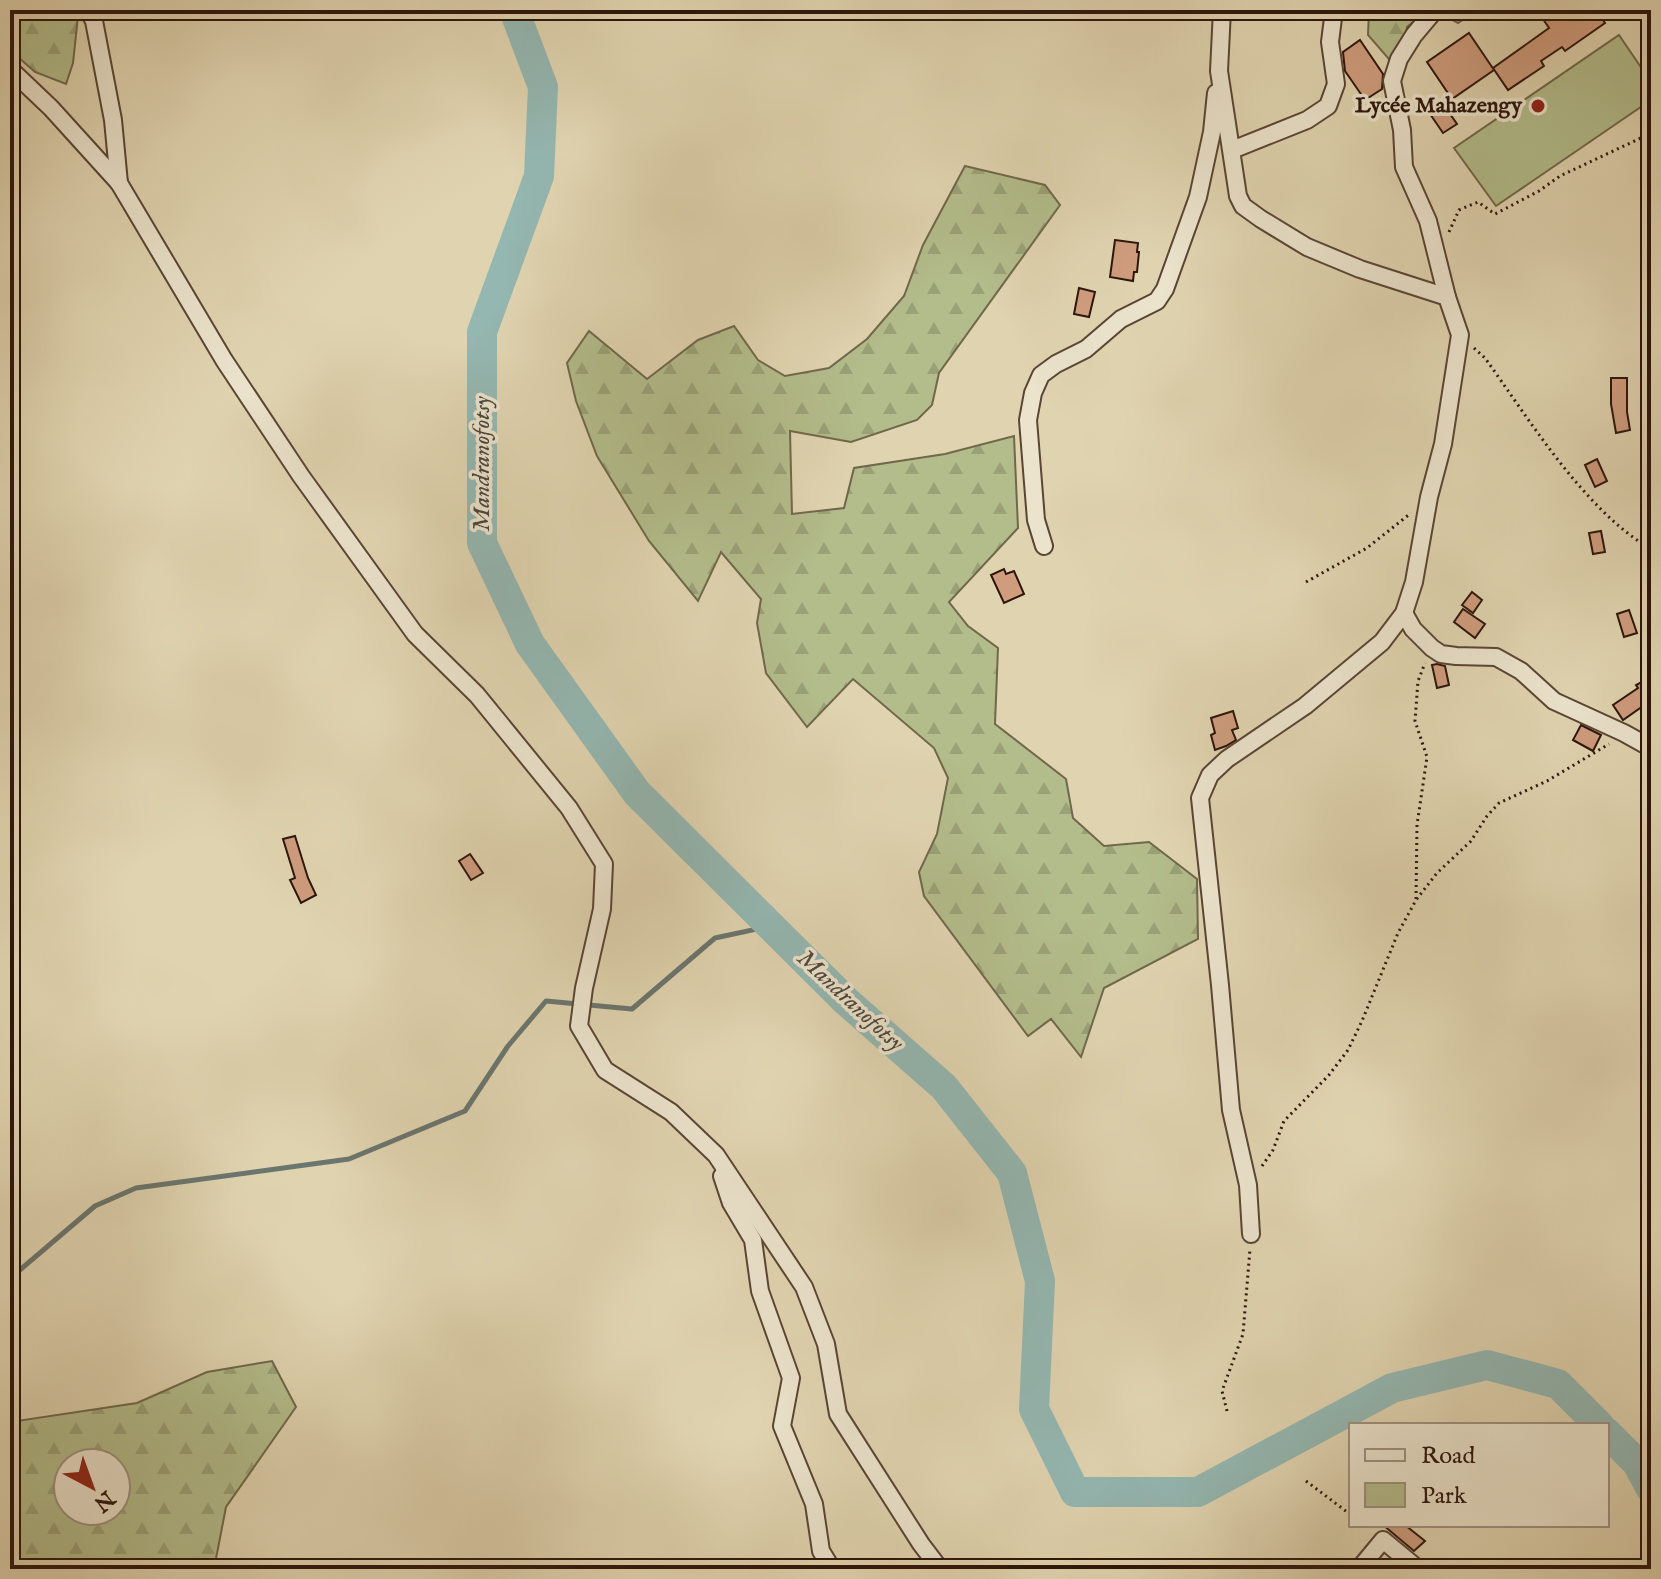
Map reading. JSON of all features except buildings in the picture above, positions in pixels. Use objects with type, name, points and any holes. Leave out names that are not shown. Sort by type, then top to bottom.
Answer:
[{"type":"street","points":[[88,10],[94,21],[113,120],[119,183]]},
{"type":"street","points":[[1044,546],[1036,520],[1028,420],[1033,393],[1041,375],[1086,349],[1121,319],[1157,301],[1165,289],[1198,197],[1212,132],[1222,10]]},
{"type":"street","points":[[1232,150],[1307,120],[1328,106],[1336,84],[1330,42],[1334,10]]},
{"type":"street","points":[[1251,1234],[1248,1185],[1231,1110],[1200,798],[1210,775],[1227,759],[1305,706],[1382,642],[1404,613],[1414,582],[1429,497],[1443,444],[1460,335],[1428,221],[1404,167],[1402,130],[1392,81],[1399,59],[1435,10]]},
{"type":"street","points":[[10,69],[51,108],[119,183],[224,360],[301,476],[415,634],[477,695],[569,808],[604,864],[602,909],[584,988],[579,1026],[605,1070],[671,1112],[716,1155],[804,1287],[826,1344],[838,1414],[940,1569]]},
{"type":"street","points":[[1219,71],[1238,196],[1243,206],[1307,247],[1360,269],[1447,297]]},
{"type":"street","points":[[1404,613],[1413,629],[1441,654],[1496,657],[1521,671],[1554,701],[1651,748]]},
{"type":"street","points":[[716,1155],[731,1203],[753,1240],[760,1291],[791,1378],[782,1426],[814,1504],[821,1551],[832,1569]]},
{"type":"street","points":[[1359,1569],[1383,1540],[1418,1569]]},
{"type":"path","points":[[1437,255],[1459,210],[1478,202],[1495,214],[1560,176],[1643,137],[1651,138]]},
{"type":"path","points":[[1460,335],[1485,358],[1572,476],[1609,517],[1651,549]]},
{"type":"path","points":[[1306,582],[1367,548],[1429,497]]},
{"type":"path","points":[[1416,900],[1417,825],[1427,757],[1415,721],[1418,681],[1432,648]]},
{"type":"path","points":[[1248,1185],[1273,1150],[1284,1121],[1329,1075],[1348,1050],[1393,944],[1416,900],[1437,873],[1471,841],[1499,803],[1547,781],[1624,733]]},
{"type":"path","points":[[1227,1411],[1222,1391],[1243,1334],[1251,1234]]},
{"type":"path","points":[[1306,1481],[1349,1513]]},
{"type":"green space","points":[[10,10],[75,10],[78,16],[73,63],[66,84],[35,72],[10,50]]},
{"type":"green space","points":[[1369,10],[1428,10],[1407,27],[1404,58],[1394,65],[1368,35]]},
{"type":"green space","points":[[1435,10],[1477,10],[1458,23]]},
{"type":"green space","points":[[1619,35],[1651,82],[1651,100],[1496,206],[1454,148]]},
{"type":"green space","points":[[965,166],[1045,185],[1060,205],[939,373],[932,405],[917,420],[851,442],[790,431],[792,514],[844,508],[854,468],[945,454],[1014,436],[1018,528],[949,602],[968,626],[998,648],[995,724],[1066,779],[1073,818],[1104,846],[1149,842],[1197,879],[1198,939],[1104,988],[1081,1057],[1051,1019],[1028,1036],[924,896],[919,872],[937,834],[948,778],[934,748],[853,679],[807,727],[766,673],[757,623],[761,599],[721,552],[698,601],[649,541],[597,456],[576,401],[567,363],[589,331],[647,379],[698,340],[734,326],[758,360],[785,376],[829,368],[867,339],[904,296],[923,245]]},
{"type":"green space","points":[[272,1361],[296,1407],[226,1507],[214,1569],[10,1569],[10,1422],[137,1403],[207,1372]]},
{"type":"waterway","name":"Mandranofotsy","points":[[514,10],[543,87],[539,176],[482,332],[482,543],[530,644],[637,793],[846,1001],[944,1087],[1012,1173],[1040,1281],[1034,1409],[1075,1492],[1198,1492],[1392,1388],[1487,1365],[1558,1384],[1597,1423]]},
{"type":"waterway","points":[[10,1276],[95,1206],[136,1188],[349,1159],[465,1111],[508,1046],[546,1001],[632,1009],[715,938],[771,926]]},
{"type":"waterway","name":"Mandranofotsy","points":[[1609,1435],[1637,1463],[1651,1489]]},
{"type":"place","name":"Lycée Mahazengy","points":[[1538,106]]}]
